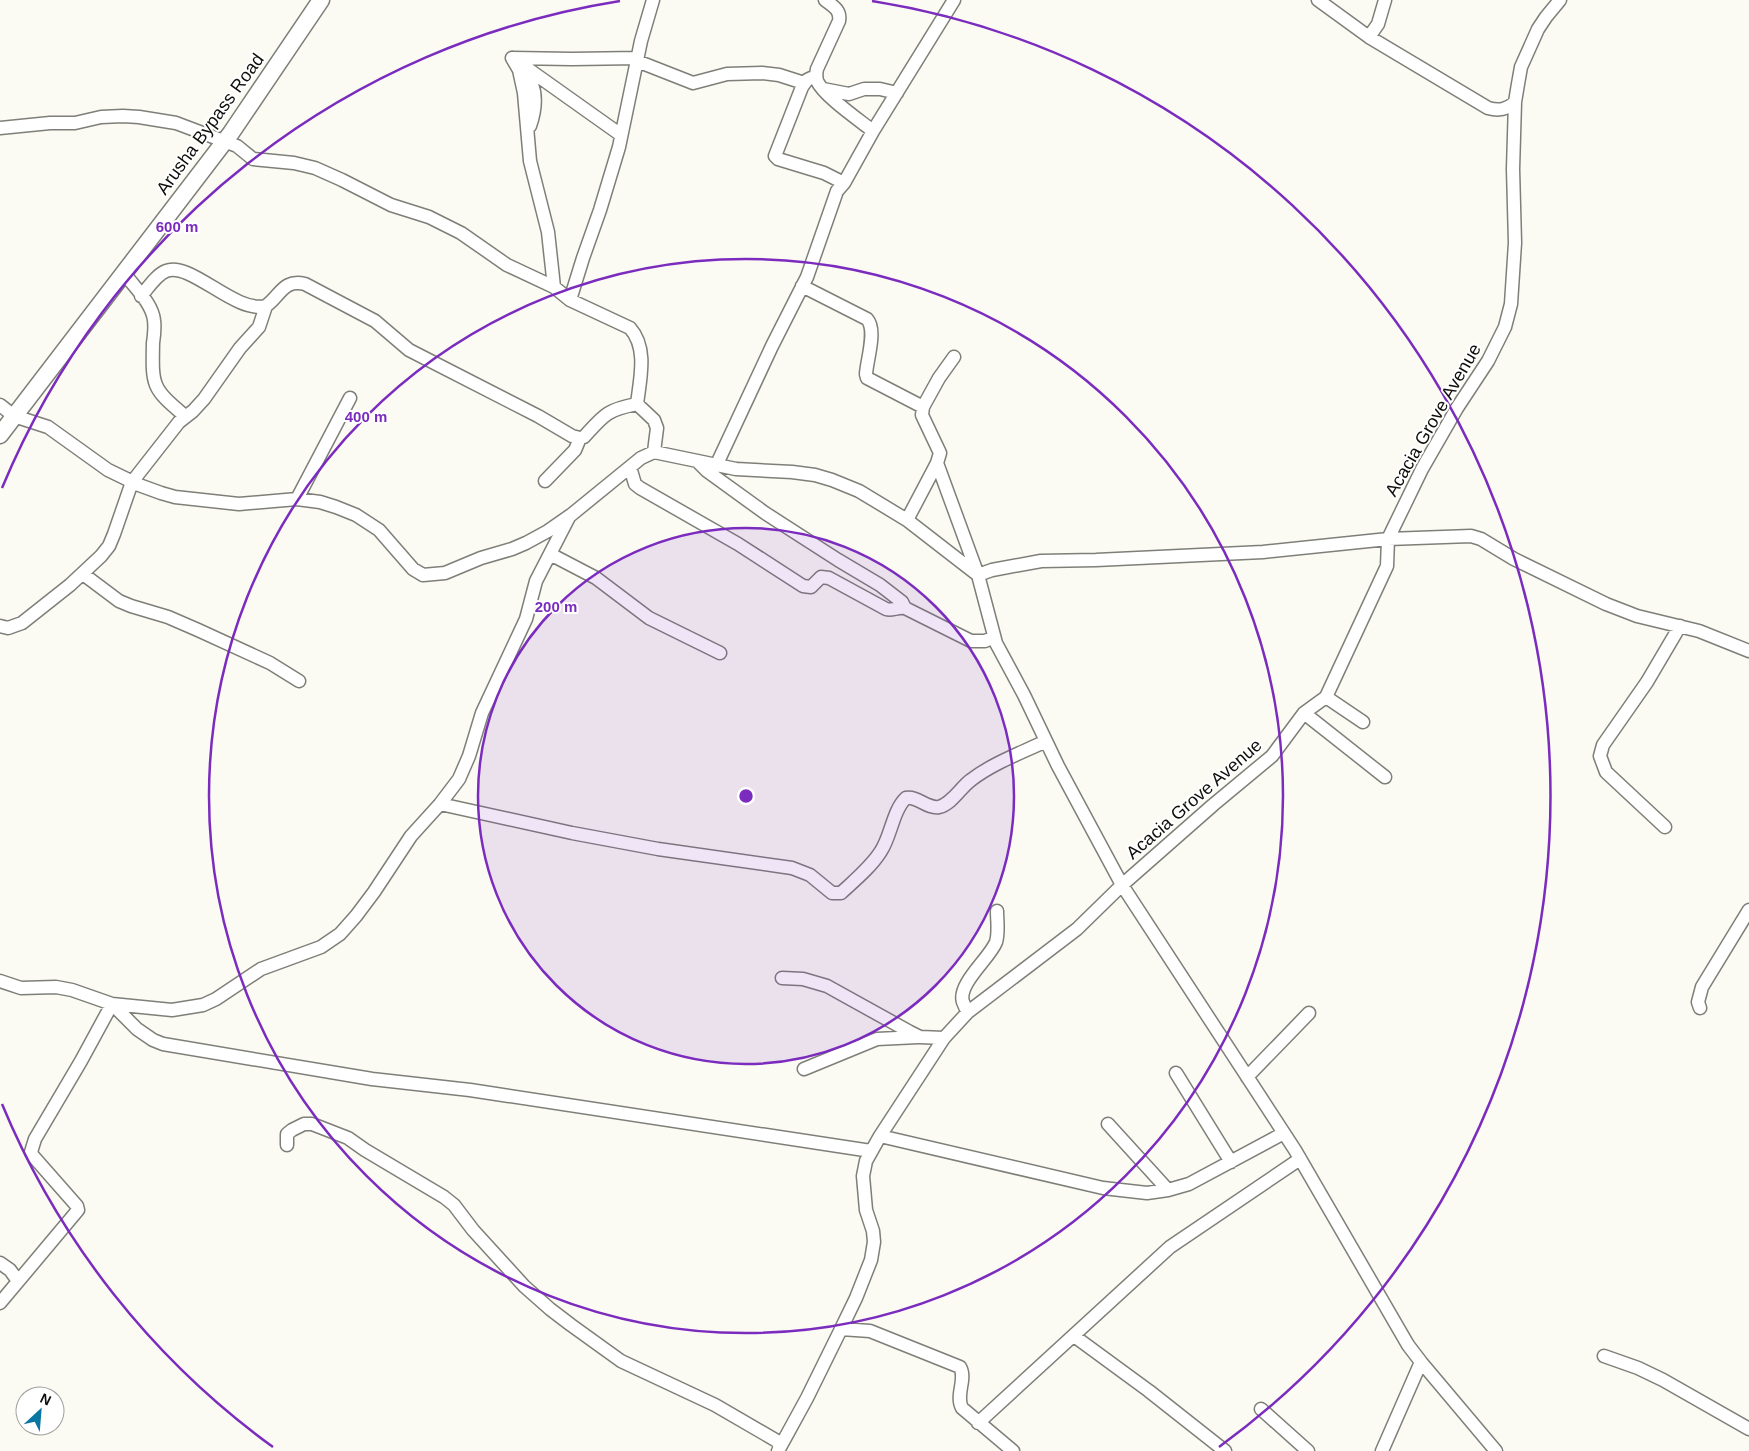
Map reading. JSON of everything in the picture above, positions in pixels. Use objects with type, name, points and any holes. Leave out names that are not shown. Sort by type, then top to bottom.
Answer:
[{"type":"main road","name":"Arusha Bypass Road","points":[[0,435],[225,141],[320,0]]},
{"type":"street","points":[[570,300],[582,258],[600,210],[621,135],[637,59],[653,0]]},
{"type":"street","points":[[825,0],[835,7],[840,16],[839,21],[788,120],[775,156],[778,160],[824,174],[844,183]]},
{"type":"street","points":[[716,466],[802,286],[837,191],[844,183],[873,131],[954,0]]},
{"type":"street","points":[[1318,0],[1369,37],[1488,108],[1503,110],[1515,102]]},
{"type":"street","points":[[1369,37],[1378,24],[1385,0]]},
{"type":"street","name":"Acacia Grove Avenue","points":[[779,1449],[807,1398],[856,1298],[874,1250],[873,1231],[866,1210],[863,1176],[866,1161],[880,1136],[944,1038],[968,1012],[1077,929],[1122,885],[1272,756],[1304,713],[1326,696],[1388,566],[1388,539],[1422,469],[1457,408],[1488,361],[1505,327],[1511,304],[1515,243],[1513,169],[1515,102],[1521,67],[1526,53],[1538,29],[1560,0]]},
{"type":"street","points":[[512,58],[519,70],[524,93],[530,160],[548,232],[554,287]]},
{"type":"street","points":[[512,58],[637,59],[693,83],[726,74],[756,73],[810,79],[873,131]]},
{"type":"street","points":[[512,58],[621,135]]},
{"type":"street","points":[[823,89],[848,94],[864,89],[880,89],[897,93]]},
{"type":"street","points":[[0,128],[50,123],[75,123],[101,117],[139,117],[176,123],[236,146],[253,159],[294,163],[315,168],[392,205],[428,217],[460,234],[507,265],[554,287],[570,300],[624,324],[636,334],[640,344],[641,362],[636,404]]},
{"type":"street","points":[[141,296],[160,275],[173,270],[194,277],[245,305],[260,308],[272,302],[286,286],[293,282],[305,284],[375,321],[409,350],[538,416],[572,436],[580,438]]},
{"type":"street","points":[[124,274],[152,312],[154,320],[153,380],[162,396],[185,416]]},
{"type":"street","points":[[802,286],[867,319],[871,323],[872,335],[867,378],[923,407]]},
{"type":"street","points":[[0,626],[8,628],[22,623],[83,574],[101,556],[109,546],[132,482],[185,416],[193,411],[204,399],[240,348],[259,327],[266,306]]},
{"type":"street","points":[[908,520],[937,463],[940,453],[922,415],[923,407],[939,378],[954,357]]},
{"type":"street","points":[[297,499],[350,398]]},
{"type":"street","points":[[545,481],[575,450],[580,438],[610,411],[636,404]]},
{"type":"street","points":[[636,404],[654,420],[657,428],[654,452]]},
{"type":"street","points":[[0,405],[14,416],[48,427],[108,470],[161,494],[239,504],[297,499],[320,502],[336,507],[371,523],[417,573],[423,575],[445,574],[481,558],[512,549],[548,530],[571,515],[641,458],[654,452],[676,455],[716,466],[736,469],[815,475],[859,491],[908,520],[978,575]]},
{"type":"street","points":[[697,461],[707,471],[765,514],[887,590],[902,602],[905,608]]},
{"type":"street","points":[[937,463],[978,575],[994,636],[1003,659],[1024,695],[1058,766],[1122,885],[1284,1133],[1420,1362],[1496,1451]]},
{"type":"street","points":[[630,467],[635,484],[640,488],[738,544],[803,586],[811,587],[821,577],[824,577],[886,609],[905,608],[971,641],[985,641],[994,636]]},
{"type":"street","points":[[0,981],[21,988],[56,986],[112,1004],[172,1010],[204,1005],[261,969],[321,947],[340,934],[356,916],[411,836],[440,804],[459,779],[466,764],[482,713],[526,619],[536,581],[571,515]]},
{"type":"street","points":[[978,575],[992,570],[1041,561],[1263,552],[1388,539],[1471,536],[1606,604],[1637,616],[1711,635],[1749,651]]},
{"type":"street","points":[[550,554],[596,578],[649,618],[720,654]]},
{"type":"street","points":[[83,574],[119,601],[162,615],[190,627],[270,664],[299,681]]},
{"type":"street","points":[[1665,827],[1606,772],[1600,756],[1603,745],[1647,682],[1680,626]]},
{"type":"street","points":[[1326,696],[1363,722]]},
{"type":"street","points":[[1304,713],[1386,776]]},
{"type":"street","points":[[440,804],[572,833],[658,849],[792,868],[810,875],[836,894],[841,893],[876,858],[886,841],[900,805],[906,798],[914,798],[930,806],[941,806],[948,802],[973,778],[1001,762],[1046,741]]},
{"type":"street","points":[[1700,1008],[1698,1002],[1702,988],[1749,910]]},
{"type":"street","points":[[968,1012],[962,1001],[962,994],[996,941],[998,935],[997,911]]},
{"type":"street","points":[[782,978],[814,981],[828,986],[920,1037]]},
{"type":"street","points":[[112,1004],[137,1029],[162,1044],[372,1080],[470,1090],[871,1151]]},
{"type":"street","points":[[0,1303],[78,1210],[78,1206],[31,1152],[35,1139],[112,1004]]},
{"type":"street","points":[[1247,1077],[1309,1013]]},
{"type":"street","points":[[804,1069],[877,1039],[944,1038]]},
{"type":"street","points":[[1176,1073],[1231,1162]]},
{"type":"street","points":[[287,1145],[287,1134],[304,1124],[312,1124],[348,1138],[454,1205],[473,1230],[524,1286],[578,1330],[621,1361],[714,1405],[777,1441],[779,1449]]},
{"type":"street","points":[[1108,1124],[1168,1190]]},
{"type":"street","points":[[880,1136],[1103,1188],[1147,1193],[1189,1184],[1284,1133]]},
{"type":"street","points":[[978,1423],[1170,1247],[1300,1159]]},
{"type":"street","points":[[0,1263],[10,1270],[18,1281]]},
{"type":"street","points":[[841,1329],[870,1331],[960,1367],[962,1373],[959,1399],[962,1408],[1012,1451]]},
{"type":"street","points":[[1074,1336],[1149,1391],[1225,1451]]},
{"type":"street","points":[[1604,1356],[1638,1368],[1663,1380],[1749,1429]]},
{"type":"street","points":[[1382,1451],[1420,1362]]},
{"type":"street","points":[[1261,1409],[1308,1451]]}]
